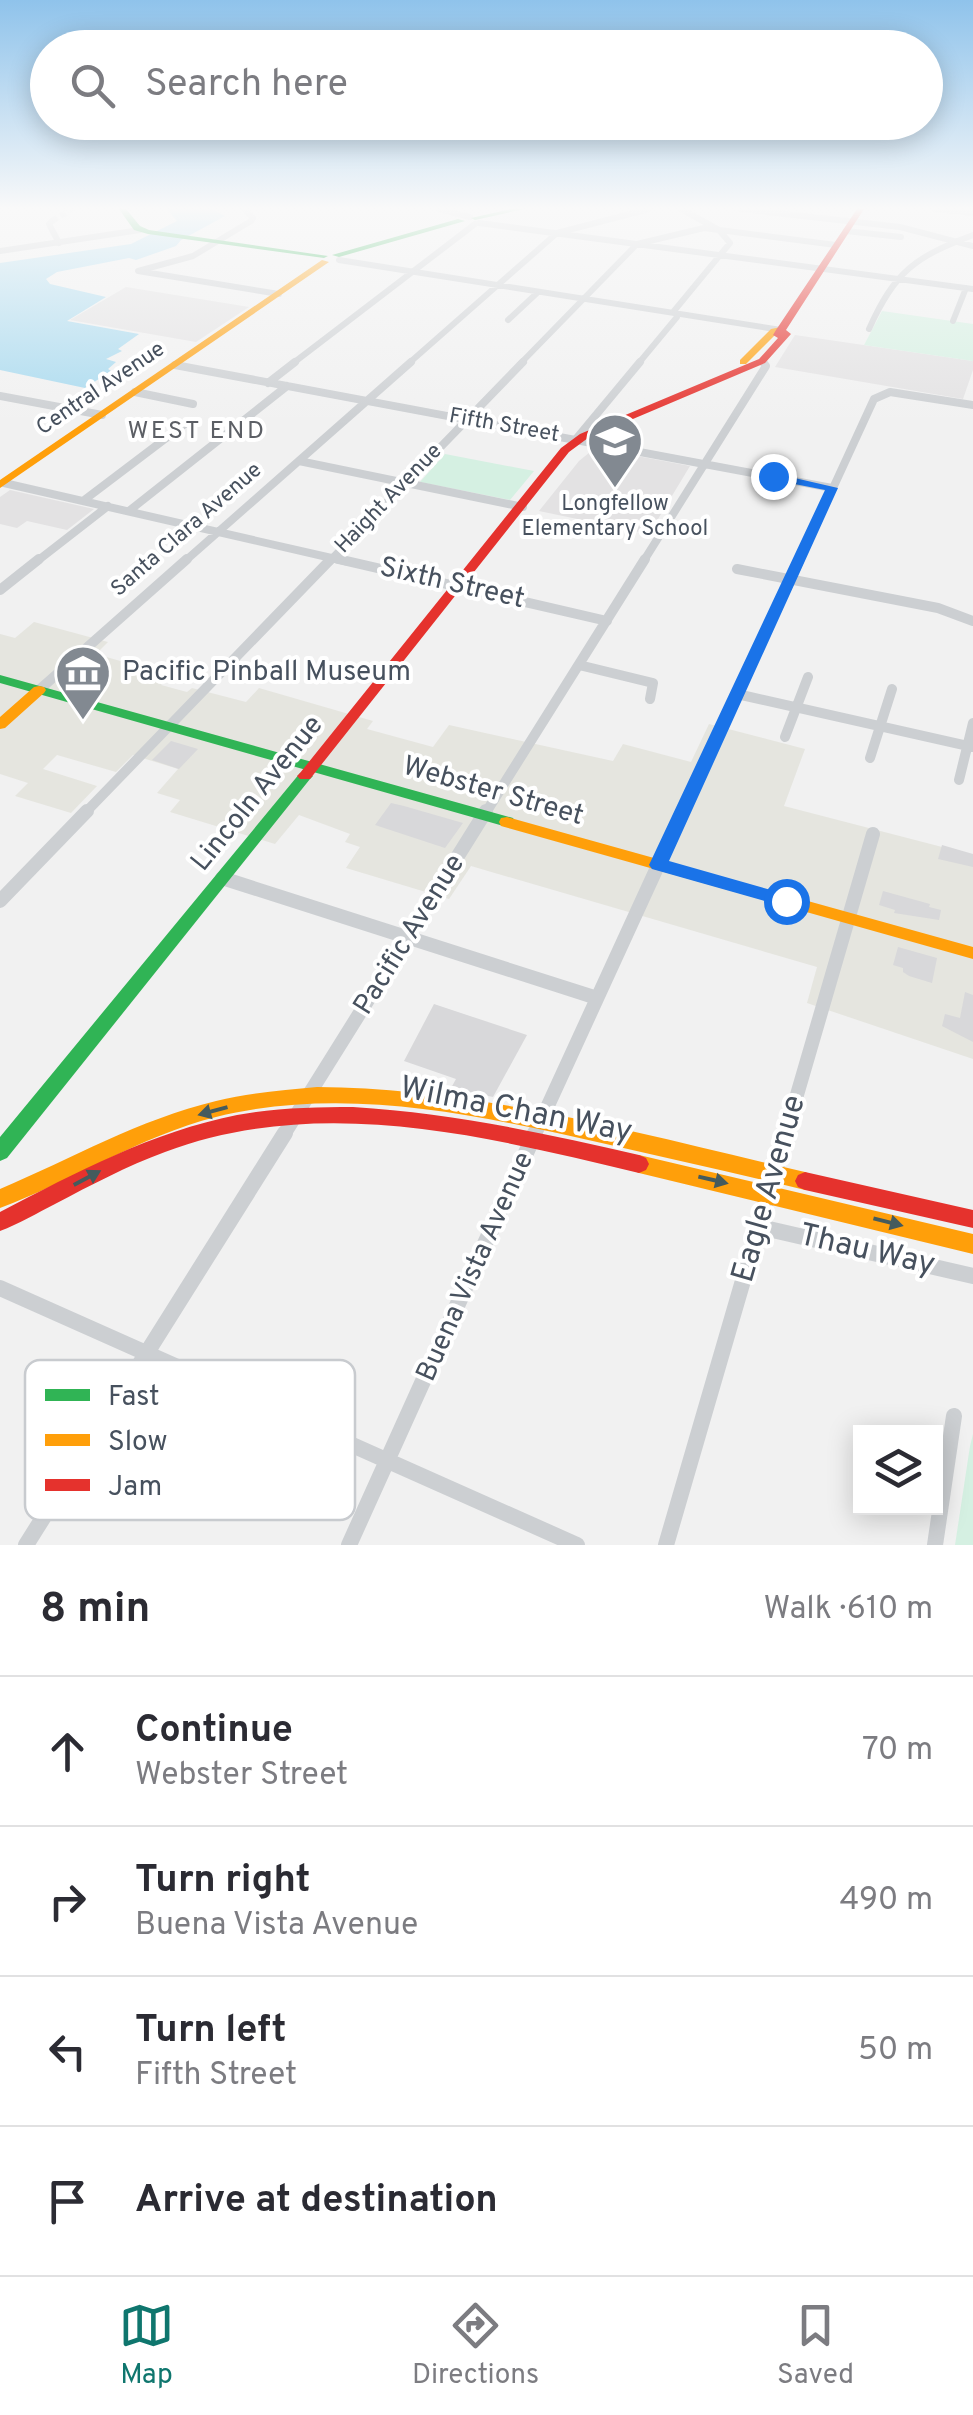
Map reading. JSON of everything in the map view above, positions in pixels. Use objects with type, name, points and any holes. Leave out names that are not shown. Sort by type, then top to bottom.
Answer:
[{"type":"street","points":[[200,281],[279,294]]},
{"type":"street","name":"Central Avenue","points":[[2,484],[298,281]]},
{"type":"street","points":[[268,383],[400,281]]},
{"type":"street","points":[[464,281],[781,330]]},
{"type":"street","name":"Santa Clara Avenue","points":[[0,725],[502,281]]},
{"type":"street","name":"Haight Avenue","points":[[0,901],[602,281]]},
{"type":"street","name":"Lincoln Avenue","points":[[554,468],[555,462],[610,420],[676,314],[674,311],[699,281]]},
{"type":"street","name":"Pacific Avenue","points":[[143,1360],[766,366],[756,359],[774,331],[781,330],[812,281]]},
{"type":"street","points":[[869,329],[894,281]]},
{"type":"street","points":[[917,281],[970,289],[953,321]]},
{"type":"street","points":[[508,320],[538,292]]},
{"type":"street","points":[[584,441],[610,420],[756,359]]},
{"type":"street","name":"Fifth Street","points":[[175,365],[832,488]]},
{"type":"street","points":[[129,511],[287,386]]},
{"type":"street","points":[[135,392],[192,404]]},
{"type":"street","name":"Buena Vista Avenue","points":[[350,1545],[874,399],[882,392],[973,405]]},
{"type":"street","points":[[0,396],[102,415]]},
{"type":"street","points":[[83,501],[186,424]]},
{"type":"street","name":"Lincoln Avenue","points":[[0,1152],[554,468],[570,459],[584,441]]},
{"type":"street","points":[[299,461],[524,508]]},
{"type":"street","name":"Sixth Street","points":[[2,484],[607,620]]},
{"type":"street","points":[[0,590],[108,506]]},
{"type":"street","points":[[737,568],[790,580],[845,585],[938,608],[973,622]]},
{"type":"street","points":[[579,665],[653,684],[650,699]]},
{"type":"street","points":[[785,737],[808,678]]},
{"type":"street","name":"Webster Street","points":[[0,680],[973,952]]},
{"type":"street","points":[[870,758],[892,688]]},
{"type":"street","points":[[738,694],[970,746]]},
{"type":"street","points":[[959,780],[973,723]]},
{"type":"street","name":"Eagle Avenue","points":[[666,1545],[873,834]]},
{"type":"street","points":[[222,878],[597,998]]},
{"type":"street","name":"Wilma Chan Way","points":[[0,1200],[173,1122],[219,1108],[309,1095],[403,1095],[461,1103],[973,1220]]},
{"type":"street","name":"Wilma Chan Way","points":[[0,1222],[106,1167],[170,1141],[240,1122],[297,1114],[398,1114],[534,1139],[973,1244]]},
{"type":"street","name":"Thau Way","points":[[760,1227],[973,1276]]},
{"type":"street","points":[[0,1288],[166,1360]]},
{"type":"street","points":[[935,1545],[954,1416]]},
{"type":"street","points":[[355,1445],[577,1545]]},
{"type":"street","name":"Pacific Avenue","points":[[26,1545],[42,1520]]},
{"type":"shaded area","points":[[126,287],[249,307],[196,342],[70,320]]},
{"type":"shaded area","points":[[795,335],[973,361],[973,370],[963,399],[775,367]]},
{"type":"shaded area","name":"Longfellow Elementary School","points":[[595,448],[690,466],[649,534],[539,511],[579,461]]},
{"type":"shaded area","points":[[10,490],[94,509],[67,530],[27,521],[17,528],[0,524],[0,497]]},
{"type":"shaded area","points":[[34,622],[108,642],[96,654],[169,675],[161,685],[187,692],[192,688],[246,702],[259,688],[373,721],[367,729],[433,747],[449,725],[613,761],[623,744],[691,762],[709,724],[805,749],[784,806],[973,855],[973,1059],[807,1003],[817,967],[471,866],[449,899],[346,868],[360,847],[345,842],[350,834],[299,815],[275,844],[170,812],[180,800],[157,793],[178,769],[133,755],[116,772],[57,755],[43,769],[97,786],[71,813],[15,796],[28,783],[0,774],[0,634],[15,638]]},
{"type":"green space","points":[[882,311],[973,324],[973,361],[864,345]]},
{"type":"green space","points":[[445,454],[534,471],[510,500],[420,482]]},
{"type":"green space","points":[[973,1434],[973,1545],[955,1545],[970,1446]]},
{"type":"water","points":[[0,281],[48,281],[106,297],[67,321],[139,334],[118,349],[122,351],[106,359],[116,362],[108,369],[111,371],[85,388],[0,370]]},
{"type":"building","points":[[171,741],[198,749],[179,769],[152,760]]},
{"type":"building","points":[[391,803],[463,823],[445,848],[375,825]]},
{"type":"building","points":[[942,845],[973,854],[973,867],[938,859]]},
{"type":"building","points":[[883,891],[930,904],[929,907],[941,910],[939,920],[894,913],[895,910],[879,905]]},
{"type":"building","points":[[898,947],[937,958],[932,983],[909,976],[903,968],[893,965]]},
{"type":"building","points":[[965,992],[973,995],[973,1042],[942,1026],[945,1014],[960,1018]]},
{"type":"building","points":[[434,1004],[527,1035],[493,1097],[451,1088],[456,1079],[404,1061]]},
{"type":"traffic: fast","points":[[0,679],[507,822]]},
{"type":"traffic: fast","points":[[0,1152],[305,776]]},
{"type":"traffic: slow","points":[[0,485],[297,281]]},
{"type":"traffic: slow","points":[[743,362],[774,331],[781,330]]},
{"type":"traffic: slow","points":[[0,725],[39,690]]},
{"type":"traffic: slow","points":[[507,822],[973,953]]},
{"type":"traffic: slow","points":[[0,1199],[189,1117],[267,1099],[317,1095],[366,1095],[465,1106],[805,1181]]},
{"type":"traffic: slow","points":[[639,1164],[973,1244]]},
{"type":"traffic: jam","points":[[778,335],[813,281]]},
{"type":"traffic: jam","points":[[305,776],[565,450],[584,436],[762,361],[786,334],[781,330]]},
{"type":"traffic: jam","points":[[0,1222],[88,1176],[157,1146],[238,1123],[296,1116],[411,1119],[525,1138],[639,1164]]},
{"type":"traffic: jam","points":[[805,1181],[973,1219]]},
{"type":"place","name":"Longfellow Elementary School","points":[[615,490]]},
{"type":"place","name":"Pacific Pinball Museum","points":[[83,722]]},
{"type":"district","name":"WEST END","points":[[197,432]]},
{"type":"route","points":[[773,476],[832,488],[658,865],[786,901]]}]
